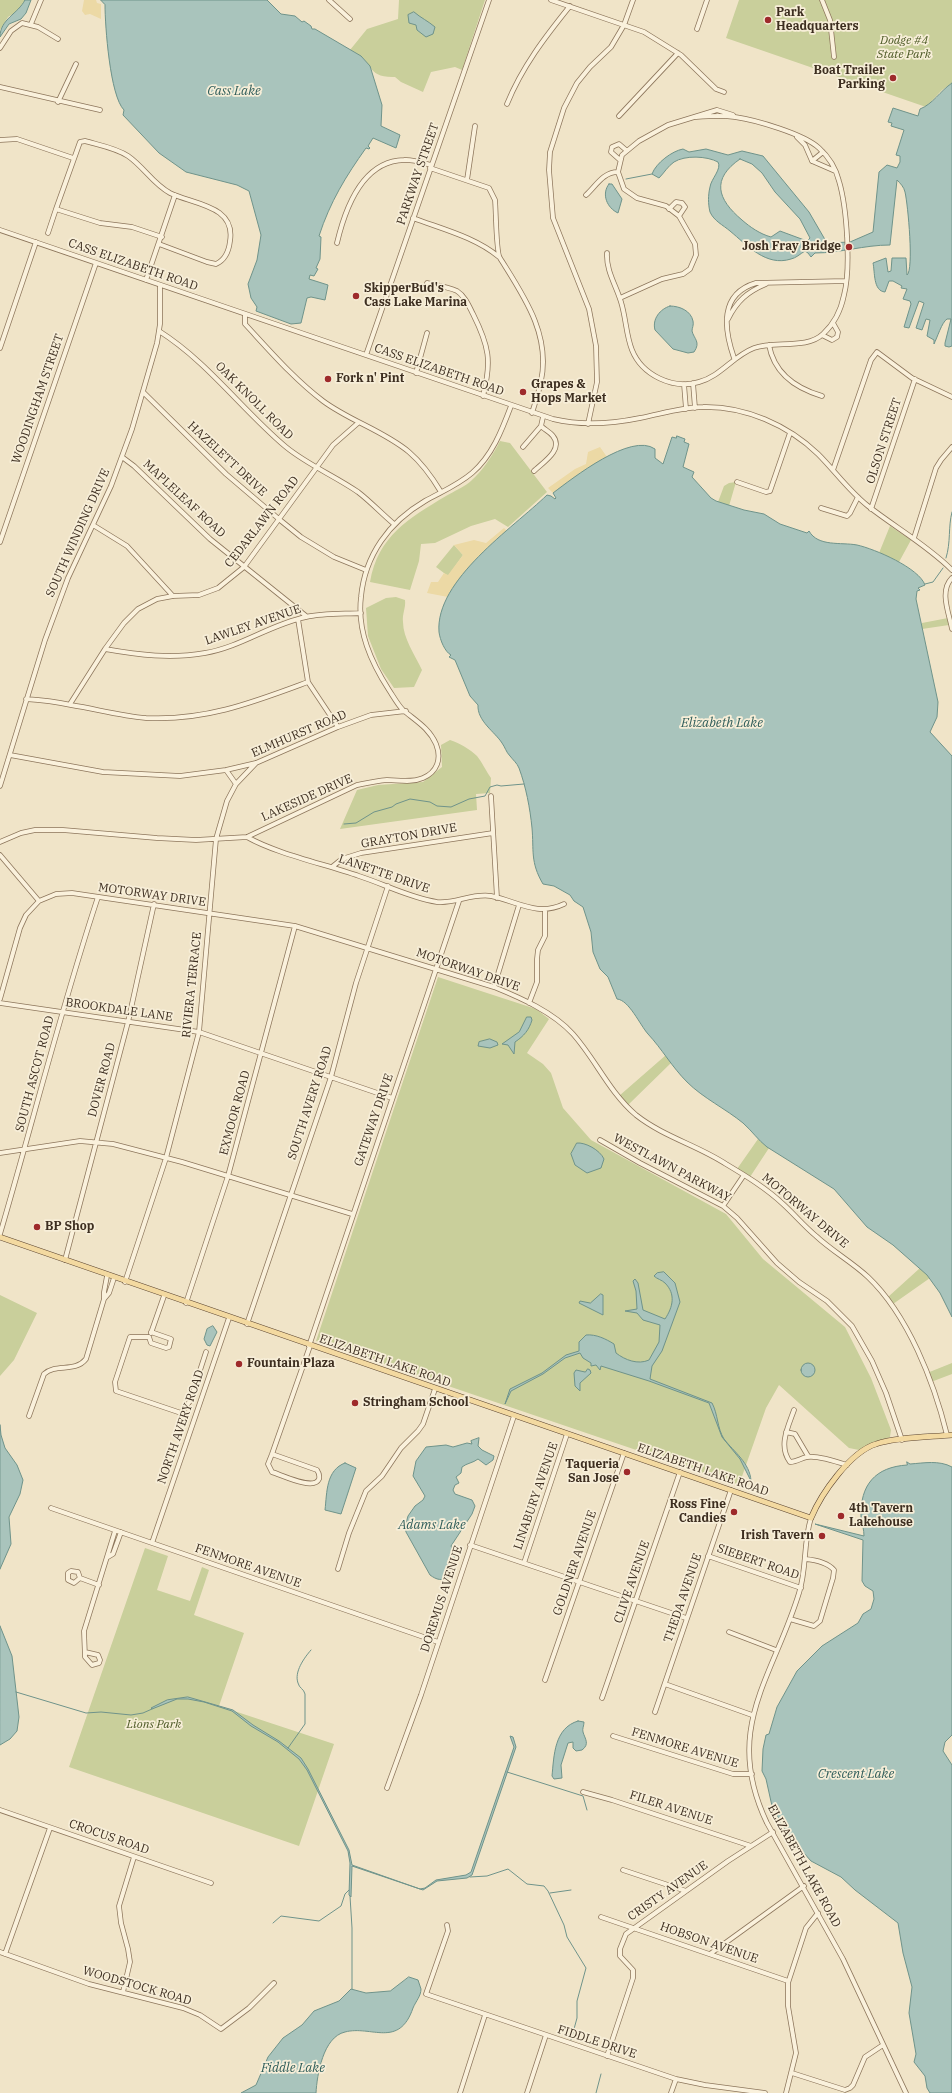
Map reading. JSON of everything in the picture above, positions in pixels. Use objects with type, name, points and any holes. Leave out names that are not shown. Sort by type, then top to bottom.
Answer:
[{"type":"main road","name":"ELIZABETH LAKE ROAD","points":[[0,1238],[164,1296],[811,1518]]},
{"type":"main road","points":[[811,1518],[827,1492],[853,1458],[876,1444],[949,1435]]},
{"type":"street","points":[[31,24],[41,0]]},
{"type":"street","points":[[329,0],[350,19]]},
{"type":"street","name":"PARKWAY STREET","points":[[366,356],[489,0]]},
{"type":"street","points":[[551,0],[644,32],[678,53],[716,89],[724,92]]},
{"type":"street","points":[[588,424],[597,382],[596,346],[589,310],[553,218],[549,170],[550,152],[564,108],[577,83],[590,67],[612,47],[624,25],[633,0]]},
{"type":"street","points":[[697,29],[707,0]]},
{"type":"street","points":[[822,0],[830,20],[834,57]]},
{"type":"street","points":[[507,104],[514,87],[534,52],[570,6]]},
{"type":"street","points":[[0,48],[16,26],[22,23],[31,24],[58,40]]},
{"type":"street","points":[[620,116],[678,53]]},
{"type":"street","points":[[58,102],[76,64]]},
{"type":"street","points":[[0,87],[58,102],[100,110]]},
{"type":"street","points":[[717,110],[718,116]]},
{"type":"street","points":[[620,298],[662,279],[683,274],[690,268],[696,255],[695,244],[679,216],[669,208],[629,194],[621,185],[618,172],[620,160],[626,150],[668,125],[696,116],[717,110],[729,112],[736,117]]},
{"type":"street","points":[[607,253],[607,265],[625,315],[629,340],[638,360],[659,378],[684,384],[711,378],[734,358],[753,348],[797,343],[822,335],[833,323],[840,310],[846,281],[846,240],[843,200],[839,180],[831,162],[823,152],[806,139],[794,134],[736,117],[696,116]]},
{"type":"street","points":[[467,180],[475,126]]},
{"type":"street","points":[[794,134],[805,146],[812,161],[834,171]]},
{"type":"street","points":[[0,140],[17,138],[73,158]]},
{"type":"street","points":[[48,233],[73,158],[79,144],[82,141],[108,148],[128,156],[155,182],[175,195],[209,206],[222,216],[230,227],[230,245],[223,259],[213,264],[159,244]]},
{"type":"street","points":[[620,160],[611,152],[612,147],[619,144],[626,150]]},
{"type":"street","points":[[812,161],[823,152]]},
{"type":"street","points":[[337,243],[352,198],[359,186],[367,177],[386,164],[398,160],[410,160],[431,166],[489,188],[495,200],[499,257]]},
{"type":"street","points":[[586,195],[604,176],[618,172]]},
{"type":"street","points":[[146,280],[162,237],[175,195]]},
{"type":"street","points":[[669,208],[676,202],[682,203],[685,207],[679,216]]},
{"type":"street","points":[[56,209],[100,223],[132,227],[162,237]]},
{"type":"street","points":[[413,218],[471,240],[490,250],[499,257],[524,295],[539,333],[543,355],[541,380],[532,414]]},
{"type":"street","name":"CASS ELIZABETH ROAD","points":[[0,230],[160,284],[532,414],[563,421],[588,424],[626,420],[695,408],[715,407],[743,412],[765,420],[790,433],[813,450],[858,498],[871,509],[914,538],[951,568]]},
{"type":"street","points":[[0,348],[36,242]]},
{"type":"street","name":"WOODINGHAM STREET","points":[[0,542],[96,263]]},
{"type":"street","points":[[734,358],[727,338],[727,312],[731,300],[736,293],[747,286],[756,283],[766,284],[846,281]]},
{"type":"street","points":[[427,283],[457,292],[466,300],[486,340],[489,359],[488,380],[483,396]]},
{"type":"street","name":"SOUTH WINDING DRIVE","points":[[0,786],[26,698],[55,612],[122,457],[142,392],[158,331],[160,284]]},
{"type":"street","points":[[728,319],[741,299],[756,288],[766,284]]},
{"type":"street","points":[[736,293],[741,299]]},
{"type":"street","points":[[245,314],[245,324],[294,377],[323,401],[358,423],[408,451],[427,469],[441,492]]},
{"type":"street","points":[[822,335],[832,340],[837,337],[838,332],[833,323]]},
{"type":"street","name":"OAK KNOLL ROAD","points":[[158,331],[181,345],[200,362],[269,432],[288,449],[358,492],[394,524]]},
{"type":"street","points":[[416,373],[427,333]]},
{"type":"street","points":[[769,345],[770,354],[781,373],[800,387],[822,396]]},
{"type":"street","points":[[833,470],[871,360],[877,352],[915,379],[952,397]]},
{"type":"street","name":"OLSON STREET","points":[[871,509],[915,379]]},
{"type":"street","points":[[693,383],[695,408]]},
{"type":"street","points":[[684,384],[686,409]]},
{"type":"street","name":"HAZELETT DRIVE","points":[[142,392],[226,474],[301,537],[334,557],[366,570]]},
{"type":"street","name":"LAKESIDE DRIVE","points":[[0,842],[10,837],[34,830],[63,830],[157,838],[247,837],[357,785],[370,782],[416,780],[429,775],[435,769],[439,760],[436,744],[421,723],[406,711],[383,682],[369,652],[364,637],[360,613],[366,570],[376,547],[394,524],[409,510],[472,473],[485,459],[496,443],[511,406]]},
{"type":"street","points":[[523,447],[540,426],[542,416]]},
{"type":"street","name":"CEDARLAWN ROAD","points":[[70,704],[105,649],[124,623],[138,609],[157,599],[173,596],[199,595],[218,588],[244,567],[280,520],[333,445],[358,423]]},
{"type":"street","points":[[534,471],[555,452],[556,445],[552,435],[540,426]]},
{"type":"street","points":[[736,482],[766,492],[770,491],[790,433]]},
{"type":"street","points":[[914,538],[936,468],[952,447]]},
{"type":"street","name":"MAPLELEAF ROAD","points":[[122,457],[134,466],[204,534],[306,616]]},
{"type":"street","points":[[821,508],[846,516],[850,513],[858,498]]},
{"type":"street","points":[[93,525],[126,546],[173,596]]},
{"type":"street","points":[[952,578],[946,585],[945,590],[952,629]]},
{"type":"street","name":"LAWLEY AVENUE","points":[[105,649],[147,656],[168,657],[206,653],[229,647],[306,616],[360,613]]},
{"type":"street","points":[[298,619],[308,682],[338,727]]},
{"type":"street","points":[[26,698],[70,704],[146,718],[180,717],[236,708],[308,682]]},
{"type":"street","name":"ELMHURST ROAD","points":[[10,755],[103,772],[180,776],[226,770],[256,763],[338,727],[371,715],[406,711]]},
{"type":"street","name":"RIVIERA TERRACE","points":[[125,1282],[166,1158],[200,1032],[216,838],[227,800],[236,784],[256,763]]},
{"type":"street","points":[[226,770],[236,784]]},
{"type":"street","points":[[491,796],[497,898]]},
{"type":"street","name":"GRAYTON DRIVE","points":[[332,867],[342,859],[361,853],[493,833]]},
{"type":"street","name":"LANETTE DRIVE","points":[[247,837],[427,900],[439,902],[459,901],[478,896],[497,898],[519,905],[545,910],[564,904]]},
{"type":"street","points":[[0,855],[39,901],[26,915],[20,928],[0,999]]},
{"type":"street","name":"SOUTH AVERY ROAD","points":[[247,1324],[330,1077],[367,948],[388,886]]},
{"type":"street","name":"MOTORWAY DRIVE","points":[[39,901],[56,894],[98,897],[154,904],[295,926],[437,968],[494,987],[529,1003],[552,1016],[573,1034],[618,1097],[634,1113],[665,1135],[706,1152],[744,1175],[783,1204],[816,1237],[868,1277],[889,1301],[906,1327],[918,1351],[949,1435]]},
{"type":"street","name":"SOUTH ASCOT ROAD","points":[[0,1234],[25,1149],[61,1012],[98,897]]},
{"type":"street","name":"GATEWAY DRIVE","points":[[272,1454],[310,1346],[352,1214],[459,901]]},
{"type":"street","name":"DOVER ROAD","points":[[65,1260],[128,1022],[154,904]]},
{"type":"street","points":[[494,987],[519,905]]},
{"type":"street","points":[[529,1003],[537,982],[537,959],[538,950],[544,936],[545,910]]},
{"type":"street","name":"EXMOOR ROAD","points":[[186,1303],[228,1176],[295,926]]},
{"type":"street","name":"BROOKDALE LANE","points":[[0,1003],[200,1032],[392,1098]]},
{"type":"street","name":"WESTLAWN PARKWAY","points":[[600,1140],[640,1163],[723,1206],[738,1218],[777,1262],[799,1282],[828,1301],[852,1326],[878,1374],[902,1440]]},
{"type":"street","points":[[0,1154],[60,1143],[96,1142],[114,1144],[228,1176],[352,1214]]},
{"type":"street","points":[[723,1206],[744,1175]]},
{"type":"street","points":[[29,1416],[44,1374],[49,1369],[72,1368],[83,1364],[86,1359],[104,1299],[107,1276]]},
{"type":"street","points":[[104,1299],[109,1293],[114,1278]]},
{"type":"street","points":[[152,1332],[171,1339],[169,1347],[166,1348],[151,1343],[149,1337],[164,1296]]},
{"type":"street","name":"NORTH AVERY ROAD","points":[[152,1543],[229,1318]]},
{"type":"street","points":[[149,1337],[130,1337],[115,1382],[116,1391],[181,1414],[190,1401],[206,1352]]},
{"type":"street","points":[[338,1569],[349,1533],[366,1491],[382,1476],[401,1448],[423,1424],[435,1389]]},
{"type":"street","points":[[794,1410],[784,1439],[785,1456],[790,1462],[796,1462],[808,1456],[834,1460],[847,1465]]},
{"type":"street","name":"DOREMUS AVENUE","points":[[386,1788],[438,1642],[514,1416]]},
{"type":"street","points":[[786,1432],[795,1434],[808,1456]]},
{"type":"street","name":"LINABURY AVENUE","points":[[524,1563],[567,1434]]},
{"type":"street","name":"GOLDNER AVENUE","points":[[545,1680],[624,1453]]},
{"type":"street","points":[[272,1454],[316,1470],[319,1472],[317,1482],[310,1485],[272,1472],[268,1464],[272,1454]]},
{"type":"street","name":"CLIVE AVENUE","points":[[602,1698],[680,1472]]},
{"type":"street","name":"THEDA AVENUE","points":[[655,1712],[730,1490]]},
{"type":"street","name":"FENMORE AVENUE","points":[[51,1508],[438,1642]]},
{"type":"street","name":"ELIZABETH LAKE ROAD","points":[[811,1518],[807,1534],[806,1559],[801,1588],[752,1715],[750,1743],[752,1774],[761,1808],[772,1832],[804,1886],[858,1988],[906,2093]]},
{"type":"street","points":[[85,1652],[84,1631],[108,1558],[115,1531]]},
{"type":"street","points":[[108,1558],[113,1554],[121,1532]]},
{"type":"street","points":[[110,1546],[115,1547]]},
{"type":"street","points":[[470,1546],[686,1618]]},
{"type":"street","name":"SIEBERT ROAD","points":[[708,1556],[801,1588]]},
{"type":"street","points":[[790,1619],[814,1626],[820,1621],[833,1578],[834,1570],[831,1567],[818,1561],[806,1559]]},
{"type":"street","points":[[80,1578],[99,1585]]},
{"type":"street","points":[[729,1632],[776,1650]]},
{"type":"street","points":[[665,1684],[752,1715]]},
{"type":"street","name":"FENMORE AVENUE","points":[[613,1736],[733,1774],[752,1774]]},
{"type":"street","name":"FILER AVENUE","points":[[583,1792],[612,1800],[751,1846]]},
{"type":"street","name":"CROCUS ROAD","points":[[0,1810],[211,1883]]},
{"type":"street","points":[[6,1954],[50,1828]]},
{"type":"street","name":"CRISTY AVENUE","points":[[607,2056],[633,1978],[633,1970],[620,1956],[620,1949],[626,1934],[772,1832]]},
{"type":"street","points":[[123,1992],[130,1962],[119,1906],[134,1857]]},
{"type":"street","points":[[623,1870],[686,1891]]},
{"type":"street","points":[[710,1954],[804,1886]]},
{"type":"street","points":[[786,2093],[792,2073],[796,2051],[787,2004],[788,1981],[806,1928],[818,1912]]},
{"type":"street","name":"HOBSON AVENUE","points":[[601,1917],[788,1981]]},
{"type":"street","name":"FIDDLE DRIVE","points":[[447,1925],[448,1931],[426,1994],[676,2079],[705,2085],[765,2093]]},
{"type":"street","name":"WOODSTOCK ROAD","points":[[0,1952],[89,1984],[191,2011],[221,2029],[248,2008],[274,1983]]},
{"type":"street","points":[[460,2093],[485,2015]]},
{"type":"street","points":[[527,2093],[546,2035]]},
{"type":"street","points":[[792,2073],[845,2090],[853,2085],[867,2054],[883,2045]]},
{"type":"street","points":[[671,2093],[676,2079]]},
{"type":"green space","points":[[0,0],[25,0],[19,10],[8,17],[0,30]]},
{"type":"green space","points":[[399,0],[485,0],[462,70],[455,67],[431,72],[423,92],[401,82],[395,77],[385,77],[379,75],[374,72],[358,54],[350,50],[367,29],[398,19]]},
{"type":"green space","name":"Dodge #4 State Park","points":[[739,0],[952,0],[952,83],[942,90],[926,107],[726,38]]},
{"type":"green space","points":[[500,441],[510,443],[547,492],[508,527],[495,519],[471,526],[435,543],[421,544],[419,561],[410,590],[370,582],[374,566],[380,552],[397,530],[420,512],[463,487],[476,476],[491,457]]},
{"type":"green space","points":[[736,482],[729,506],[718,502],[724,486],[729,483]]},
{"type":"green space","points":[[890,526],[911,540],[899,562],[879,553]]},
{"type":"green space","points":[[454,545],[463,555],[448,576],[436,567]]},
{"type":"green space","points":[[396,597],[405,600],[403,619],[405,634],[422,670],[414,687],[394,688],[381,669],[368,636],[366,608],[386,598]]},
{"type":"green space","points":[[948,618],[949,625],[922,629],[922,623]]},
{"type":"green space","points":[[450,740],[464,746],[477,756],[491,778],[490,793],[476,794],[477,810],[340,829],[357,790],[378,785],[423,782],[442,767],[441,745]]},
{"type":"green space","points":[[438,977],[536,1009],[549,1019],[527,1053],[543,1064],[551,1073],[563,1108],[591,1140],[726,1214],[763,1259],[845,1327],[871,1378],[891,1430],[890,1437],[859,1450],[849,1448],[779,1385],[766,1408],[739,1485],[316,1341]]},
{"type":"green space","points":[[666,1055],[671,1063],[628,1105],[619,1096]]},
{"type":"green space","points":[[758,1139],[769,1148],[750,1177],[737,1169]]},
{"type":"green space","points":[[920,1268],[930,1278],[893,1304],[888,1297]]},
{"type":"green space","points":[[0,1295],[37,1313],[14,1360],[0,1376]]},
{"type":"green space","points":[[952,1363],[952,1374],[931,1382],[927,1373]]},
{"type":"green space","name":"Lions Park","points":[[145,1548],[168,1556],[157,1590],[190,1601],[202,1567],[209,1570],[194,1615],[244,1633],[219,1706],[334,1744],[299,1846],[69,1767]]},
{"type":"sand","points":[[84,0],[96,0],[97,3],[101,4],[101,19],[90,14],[85,15],[82,11]]},
{"type":"sand","points":[[600,447],[607,457],[553,493],[548,488],[575,469],[586,464],[588,452]]},
{"type":"sand","points":[[504,528],[507,531],[475,561],[454,587],[448,597],[427,593],[431,582],[438,582],[444,573],[448,575],[463,555],[454,545],[474,540],[486,543]]},
{"type":"water","points":[[25,0],[31,0],[26,13],[21,19],[9,24],[0,37],[6,21]]},
{"type":"water","name":"Cass Lake","points":[[101,0],[267,0],[281,14],[295,16],[302,22],[304,21],[311,26],[312,29],[315,29],[361,56],[370,66],[382,105],[381,126],[400,135],[396,148],[373,138],[368,146],[370,148],[366,148],[339,190],[328,212],[319,236],[321,237],[320,259],[316,268],[318,269],[314,276],[310,275],[309,279],[328,285],[325,300],[311,297],[307,298],[301,323],[291,324],[256,311],[257,307],[251,298],[248,284],[257,260],[261,235],[249,191],[237,185],[186,172],[159,153],[123,115],[124,110],[115,91],[112,76],[107,44],[105,5]]},
{"type":"water","points":[[414,12],[435,27],[433,34],[426,37],[417,30],[416,25],[409,23],[408,15]]},
{"type":"water","points":[[952,83],[952,346],[949,347],[945,346],[945,343],[951,319],[947,319],[943,323],[934,344],[934,340],[927,336],[930,320],[926,319],[922,330],[916,328],[924,303],[919,301],[909,328],[904,327],[911,304],[910,301],[903,299],[907,289],[901,288],[902,286],[893,281],[889,281],[885,292],[881,291],[876,285],[873,263],[886,258],[888,272],[891,271],[892,258],[906,258],[907,275],[909,271],[910,236],[906,199],[904,188],[897,180],[890,245],[815,253],[811,257],[805,251],[796,257],[782,261],[765,257],[750,248],[719,223],[710,212],[708,200],[709,193],[711,184],[719,168],[718,162],[708,158],[684,158],[674,162],[659,178],[652,174],[665,158],[674,152],[683,149],[689,152],[706,149],[728,155],[742,151],[763,156],[809,212],[827,243],[850,242],[873,232],[879,172],[887,165],[897,168],[900,162],[900,156],[896,155],[904,130],[891,126],[892,123],[888,122],[893,108],[918,116],[920,109],[929,104]],"holes":[[[740,159],[752,164],[762,173],[775,192],[800,219],[810,238],[807,241],[780,231],[771,237],[763,234],[745,223],[727,204],[721,189],[721,182],[725,174]]]},
{"type":"water","points":[[609,184],[612,184],[622,199],[618,213],[611,208],[606,200],[605,192]]},
{"type":"water","points":[[670,306],[678,307],[684,310],[692,317],[692,331],[697,343],[694,352],[688,353],[673,349],[655,330],[654,326],[656,318],[663,309]]},
{"type":"water","name":"Elizabeth Lake","points":[[677,436],[685,439],[684,442],[689,444],[683,467],[694,472],[692,477],[711,498],[744,510],[764,514],[780,524],[807,533],[809,531],[818,540],[824,542],[857,545],[885,555],[896,560],[914,572],[925,585],[918,588],[920,590],[917,591],[916,599],[938,702],[937,717],[930,732],[952,756],[952,1317],[940,1293],[927,1275],[893,1245],[867,1227],[834,1189],[767,1147],[743,1123],[693,1088],[645,1030],[630,1008],[621,1000],[617,999],[608,977],[600,969],[593,952],[591,932],[583,907],[574,901],[570,895],[554,886],[543,884],[539,876],[533,856],[529,805],[519,768],[507,753],[499,739],[483,721],[478,711],[478,705],[470,696],[455,660],[449,657],[451,655],[445,649],[440,639],[439,632],[441,613],[449,593],[462,575],[497,539],[547,495],[555,499],[556,498],[553,493],[574,477],[617,451],[645,445],[655,449],[655,458],[663,464],[672,437],[676,438]]},
{"type":"water","points":[[527,1017],[531,1017],[531,1024],[526,1032],[515,1042],[514,1054],[508,1045],[502,1044],[519,1032]]},
{"type":"water","points":[[490,1039],[497,1042],[498,1045],[490,1048],[478,1046],[479,1042]]},
{"type":"water","points":[[577,1143],[588,1145],[602,1156],[604,1159],[601,1168],[587,1173],[575,1165],[571,1154]]},
{"type":"water","points":[[664,1272],[675,1283],[680,1302],[662,1351],[652,1366],[650,1379],[712,1403],[724,1439],[745,1463],[751,1481],[740,1459],[722,1437],[709,1403],[649,1381],[601,1366],[600,1370],[596,1365],[591,1366],[591,1363],[583,1358],[580,1353],[565,1358],[543,1374],[511,1391],[505,1404],[510,1389],[542,1373],[566,1355],[579,1351],[579,1342],[586,1335],[597,1336],[611,1342],[614,1344],[616,1353],[627,1360],[640,1362],[649,1360],[659,1342],[660,1325],[643,1320],[637,1313],[625,1311],[637,1309],[636,1291],[633,1281],[635,1279],[638,1283],[643,1310],[665,1319],[670,1310],[672,1301],[671,1292],[665,1283],[654,1276],[657,1273]]},
{"type":"water","points":[[601,1294],[603,1295],[603,1315],[579,1303],[580,1301],[590,1303]]},
{"type":"water","points":[[213,1326],[217,1332],[210,1346],[207,1345],[204,1339],[207,1329]]},
{"type":"water","points":[[808,1363],[813,1365],[815,1370],[813,1375],[808,1377],[803,1375],[801,1370],[803,1365]]},
{"type":"water","points":[[588,1369],[591,1373],[580,1383],[580,1391],[575,1386],[574,1373],[576,1370],[585,1372]]},
{"type":"water","points":[[0,1425],[5,1448],[17,1465],[23,1480],[20,1494],[9,1517],[11,1544],[0,1569]]},
{"type":"water","name":"Adams Lake","points":[[479,1438],[478,1446],[482,1450],[494,1456],[493,1460],[486,1465],[478,1459],[462,1467],[461,1473],[456,1477],[459,1483],[455,1485],[453,1490],[455,1494],[472,1500],[475,1506],[472,1514],[451,1546],[455,1554],[450,1577],[437,1579],[430,1575],[406,1532],[405,1527],[408,1516],[425,1496],[413,1476],[416,1461],[426,1447],[446,1445],[453,1447],[467,1443],[472,1444],[471,1441]]},
{"type":"water","name":"Crescent Lake","points":[[907,1462],[910,1464],[942,1463],[952,1467],[952,1735],[945,1742],[943,1751],[952,1765],[952,2093],[930,2093],[927,2088],[925,2076],[914,2062],[916,2054],[909,2013],[912,1987],[903,1953],[898,1923],[855,1890],[841,1877],[811,1861],[788,1835],[772,1806],[766,1779],[762,1771],[763,1749],[766,1735],[769,1734],[777,1707],[797,1671],[822,1646],[858,1623],[863,1614],[871,1609],[874,1599],[873,1591],[865,1586],[862,1581],[863,1540],[815,1524],[864,1536],[861,1506],[867,1487],[878,1474],[886,1469],[907,1465]]},
{"type":"water","points":[[345,1463],[356,1468],[341,1514],[325,1510],[327,1489],[331,1476],[339,1466]]},
{"type":"water","points":[[0,1626],[12,1656],[19,1717],[17,1731],[10,1739],[0,1745]]},
{"type":"water","points":[[188,1697],[233,1710],[253,1725],[279,1741],[301,1758],[349,1850],[352,1865],[419,1889],[352,1866],[351,1897],[349,1895],[350,1863],[348,1851],[307,1770],[299,1759],[278,1742],[251,1726],[232,1711],[204,1702],[188,1699],[177,1699],[152,1709],[151,1708],[167,1700]]},
{"type":"water","points":[[578,1721],[584,1722],[583,1731],[586,1746],[582,1750],[576,1751],[573,1748],[573,1742],[568,1743],[561,1765],[562,1778],[554,1779],[552,1776],[555,1752],[560,1736],[570,1725]]},
{"type":"water","points":[[510,1736],[513,1737],[516,1747],[472,1875],[467,1878],[437,1881],[423,1890],[420,1889],[425,1888],[436,1880],[466,1875],[471,1872],[514,1747]]},
{"type":"water","name":"Fiddle Lake","points":[[409,1977],[418,1980],[421,1992],[407,2021],[400,2028],[392,2032],[384,2033],[355,2031],[337,2035],[326,2049],[320,2067],[316,2093],[241,2093],[256,2085],[268,2057],[283,2038],[302,2025],[314,2011],[339,2001],[351,1989],[366,1993],[390,1991]]},
{"type":"waterway","points":[[626,179],[652,174]]},
{"type":"waterway","points":[[946,558],[952,512]]},
{"type":"waterway","points":[[925,584],[933,582],[943,568]]},
{"type":"waterway","points":[[344,824],[356,823],[374,812],[392,807],[410,799],[430,802],[437,806],[451,807],[469,799],[485,796],[490,787],[497,785],[524,784]]},
{"type":"waterway","points":[[288,1748],[305,1724],[305,1694],[299,1685],[297,1674],[303,1661],[311,1650]]},
{"type":"waterway","points":[[16,1692],[86,1713],[101,1712],[131,1715],[143,1713],[152,1709]]},
{"type":"waterway","points":[[507,1772],[583,1796],[587,1810]]},
{"type":"waterway","points":[[470,1877],[487,1876],[508,1869],[527,1884],[544,1886],[548,1891],[564,1925],[567,1937],[586,1968],[577,2001],[577,2018],[571,2040]]},
{"type":"waterway","points":[[273,1923],[281,1916],[319,1921],[341,1906],[345,1894],[349,1890]]},
{"type":"waterway","points":[[550,1893],[571,1890]]},
{"type":"waterway","points":[[350,1896],[352,1928],[352,1989]]},
{"type":"waterway","points":[[596,2093],[601,2074]]},
{"type":"place","name":"Park Headquarters","points":[[768,20]]},
{"type":"place","name":"Boat Trailer Parking","points":[[893,78]]},
{"type":"place","name":"Josh Fray Bridge","points":[[849,247]]},
{"type":"place","name":"SkipperBud's Cass Lake Marina","points":[[356,296]]},
{"type":"place","name":"Fork n' Pint","points":[[328,379]]},
{"type":"place","name":"Grapes & Hops Market","points":[[523,392]]},
{"type":"place","name":"BP Shop","points":[[37,1227]]},
{"type":"place","name":"Fountain Plaza","points":[[239,1364]]},
{"type":"place","name":"Stringham School","points":[[355,1403]]},
{"type":"place","name":"Taqueria San Jose","points":[[627,1472]]},
{"type":"place","name":"Ross Fine Candies","points":[[734,1512]]},
{"type":"place","name":"4th Tavern Lakehouse","points":[[841,1516]]},
{"type":"place","name":"Irish Tavern","points":[[822,1536]]}]
